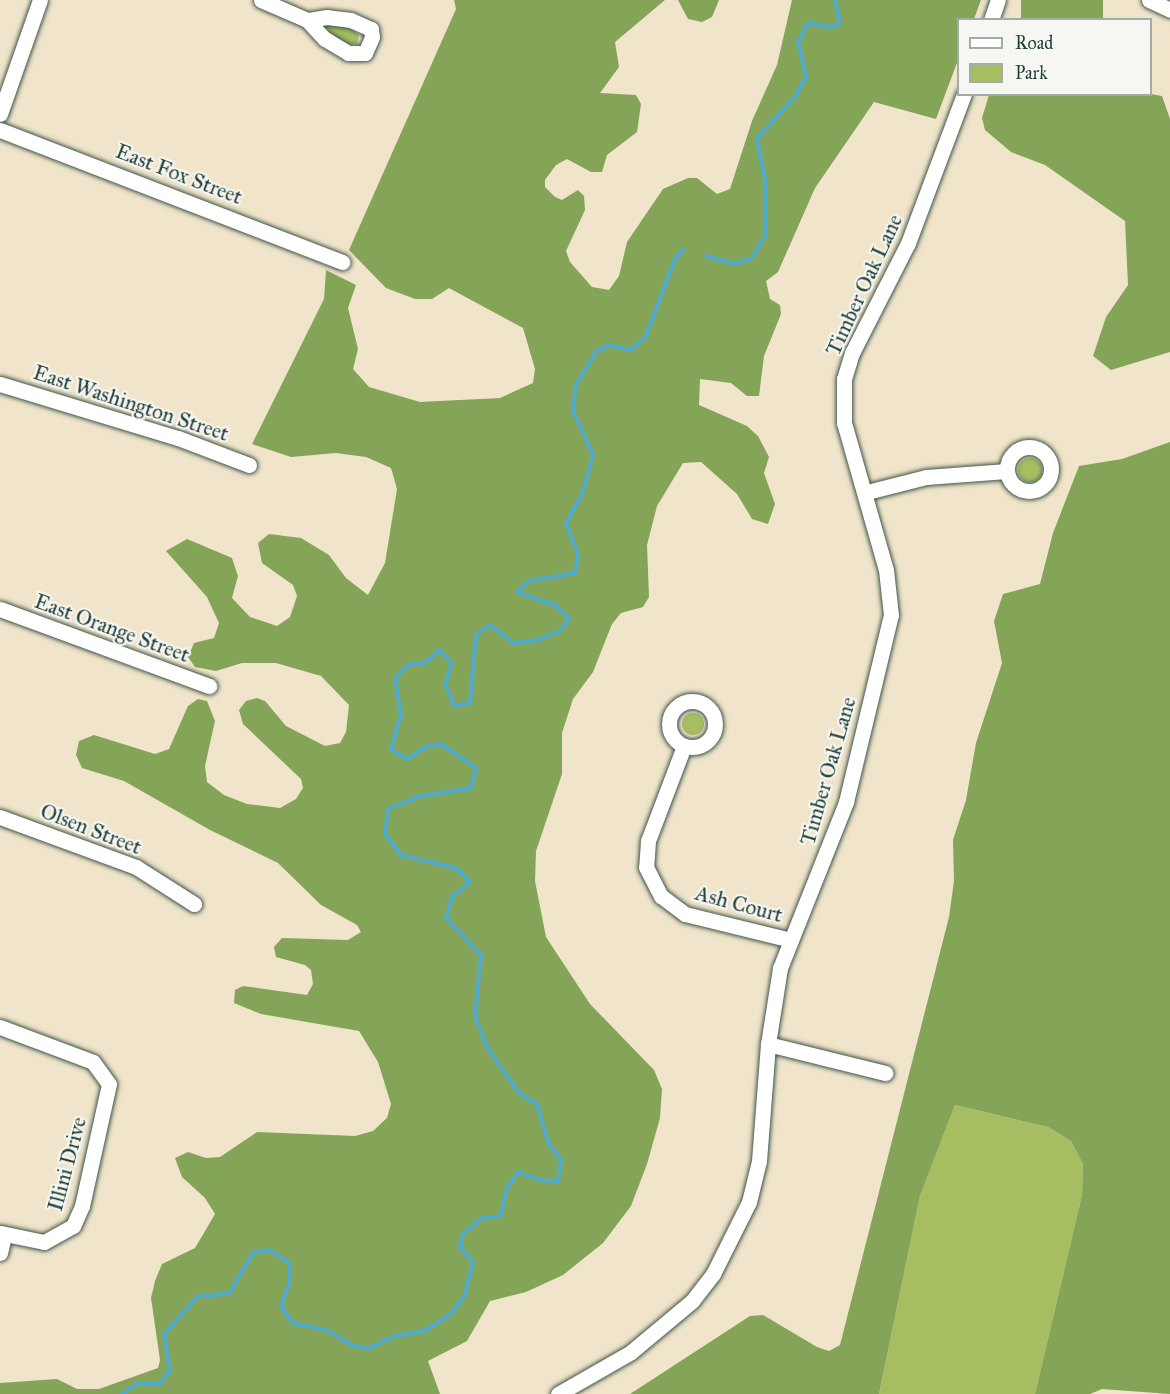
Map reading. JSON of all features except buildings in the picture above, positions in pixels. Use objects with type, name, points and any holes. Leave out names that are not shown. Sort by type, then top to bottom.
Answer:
[{"type":"street","points":[[0,114],[40,0]]},
{"type":"street","points":[[261,0],[307,20]]},
{"type":"street","points":[[992,18],[998,0]]},
{"type":"street","points":[[1149,0],[1170,10]]},
{"type":"street","name":"Timber Oak Lane","points":[[558,1394],[631,1352],[669,1324],[713,1274],[749,1202],[757,1171],[768,1044],[777,983],[791,940],[846,802],[891,615],[891,591],[867,492],[844,423],[844,379],[852,353],[908,243],[963,96]]},
{"type":"street","name":"East Fox Street","points":[[0,130],[342,262]]},
{"type":"street","name":"East Washington Street","points":[[0,384],[178,438],[249,465]]},
{"type":"street","points":[[867,492],[926,477],[1007,471]]},
{"type":"street","name":"East Orange Street","points":[[0,609],[209,686]]},
{"type":"street","name":"Ash Court","points":[[684,746],[648,842],[646,867],[658,891],[685,914],[791,940]]},
{"type":"street","name":"Olsen Street","points":[[0,817],[136,867],[194,904]]},
{"type":"street","name":"Illini Drive","points":[[0,1027],[93,1062],[109,1083],[82,1206],[73,1226],[44,1242],[2,1234]]},
{"type":"street","points":[[768,1044],[885,1073]]},
{"type":"street","points":[[0,1253],[2,1234]]},
{"type":"green space","points":[[454,0],[665,0],[615,42],[619,67],[600,93],[636,95],[641,104],[637,132],[607,155],[602,172],[591,172],[567,159],[556,165],[545,180],[545,187],[555,197],[562,200],[578,190],[584,196],[585,210],[566,251],[570,262],[592,287],[609,290],[619,276],[627,242],[663,189],[688,178],[697,178],[717,194],[730,189],[752,121],[777,65],[792,0],[981,0],[974,18],[957,18],[957,63],[936,119],[874,102],[815,188],[778,272],[766,281],[770,299],[780,305],[781,314],[764,356],[759,396],[747,396],[731,383],[700,379],[699,405],[747,426],[758,436],[769,457],[764,473],[775,504],[768,524],[752,519],[737,494],[701,462],[683,463],[657,506],[647,545],[649,597],[643,607],[621,613],[612,624],[593,672],[573,699],[562,733],[562,774],[536,851],[535,881],[546,937],[590,1004],[654,1070],[662,1089],[660,1118],[647,1164],[631,1206],[603,1243],[563,1275],[526,1292],[490,1301],[467,1341],[428,1361],[440,1394],[0,1394],[0,1383],[57,1379],[77,1389],[99,1389],[158,1368],[160,1360],[151,1298],[155,1281],[162,1264],[195,1248],[215,1214],[205,1198],[182,1177],[175,1158],[188,1152],[206,1158],[220,1157],[257,1132],[355,1136],[373,1131],[387,1118],[391,1104],[378,1062],[359,1031],[261,1014],[234,1003],[235,990],[243,986],[307,995],[313,984],[311,970],[305,965],[276,957],[274,947],[282,938],[348,940],[361,932],[357,925],[321,905],[278,863],[210,830],[124,781],[82,768],[76,755],[79,741],[94,735],[155,754],[169,749],[188,706],[198,699],[207,701],[215,721],[205,766],[207,782],[224,795],[247,804],[280,808],[296,799],[303,788],[301,779],[243,724],[239,710],[246,701],[257,698],[265,701],[286,726],[325,746],[340,743],[346,732],[349,705],[321,676],[276,663],[242,663],[216,671],[195,667],[188,657],[194,643],[214,638],[219,623],[207,597],[166,551],[187,539],[232,558],[238,576],[232,598],[250,617],[277,626],[290,617],[297,596],[293,585],[262,563],[258,543],[269,534],[301,538],[329,555],[346,578],[368,595],[385,563],[397,489],[391,468],[366,457],[336,453],[291,457],[252,444],[324,299],[326,270],[356,285],[348,308],[358,349],[353,369],[369,387],[420,402],[500,398],[533,383],[535,369],[523,328],[449,288],[432,299],[415,299],[386,288],[349,250],[456,9]]},
{"type":"green space","points":[[678,0],[719,0],[712,17],[702,22],[688,19]]},
{"type":"green space","points":[[1021,0],[1103,0],[1103,18],[1021,18]]},
{"type":"green space","points":[[324,24],[346,26],[359,35],[357,44],[341,44]]},
{"type":"green space","points":[[1152,94],[1162,96],[1170,119],[1170,352],[1111,370],[1093,356],[1106,317],[1128,285],[1125,221],[1045,165],[1011,152],[985,130],[982,118],[989,96],[1152,96]]},
{"type":"green space","points":[[1170,442],[1170,1394],[1102,1389],[1090,1394],[1035,1394],[1082,1195],[1083,1164],[1071,1141],[1048,1127],[955,1105],[920,1196],[879,1394],[630,1394],[750,1316],[763,1315],[817,1347],[829,1351],[840,1345],[949,917],[954,881],[953,840],[966,800],[976,743],[1002,663],[994,621],[1003,594],[1040,584],[1053,533],[1079,466],[1122,459]]},
{"type":"green space","points":[[1030,458],[1039,461],[1042,470],[1039,479],[1030,482],[1021,479],[1018,470],[1021,461]]},
{"type":"green space","points":[[693,713],[701,716],[704,724],[701,732],[693,735],[685,732],[682,724],[685,716]]},
{"type":"green space","points":[[955,1105],[1048,1127],[1071,1141],[1083,1164],[1082,1195],[1035,1394],[879,1394],[920,1196]]},
{"type":"waterway","points":[[706,256],[735,264],[752,258],[766,234],[765,181],[757,138],[795,97],[806,76],[798,42],[808,23],[831,27],[840,23],[835,0]]},
{"type":"waterway","points":[[122,1394],[136,1384],[159,1384],[170,1371],[164,1334],[198,1296],[229,1294],[253,1253],[270,1250],[290,1264],[290,1281],[281,1306],[293,1323],[326,1330],[354,1346],[370,1348],[395,1336],[424,1331],[451,1314],[464,1296],[473,1262],[460,1247],[463,1234],[482,1218],[501,1216],[506,1190],[518,1172],[539,1180],[558,1181],[561,1160],[548,1142],[537,1104],[519,1093],[487,1047],[475,1016],[481,955],[446,918],[452,897],[470,882],[456,868],[401,855],[385,834],[388,809],[420,796],[471,788],[476,768],[441,744],[425,747],[407,759],[391,749],[401,715],[395,678],[411,663],[425,663],[439,650],[452,663],[445,684],[455,706],[470,703],[476,635],[490,625],[514,643],[538,640],[561,630],[569,618],[555,605],[517,592],[529,581],[575,573],[578,554],[566,523],[583,492],[593,454],[573,411],[576,384],[597,351],[609,345],[630,350],[645,338],[675,259],[684,249]]}]
